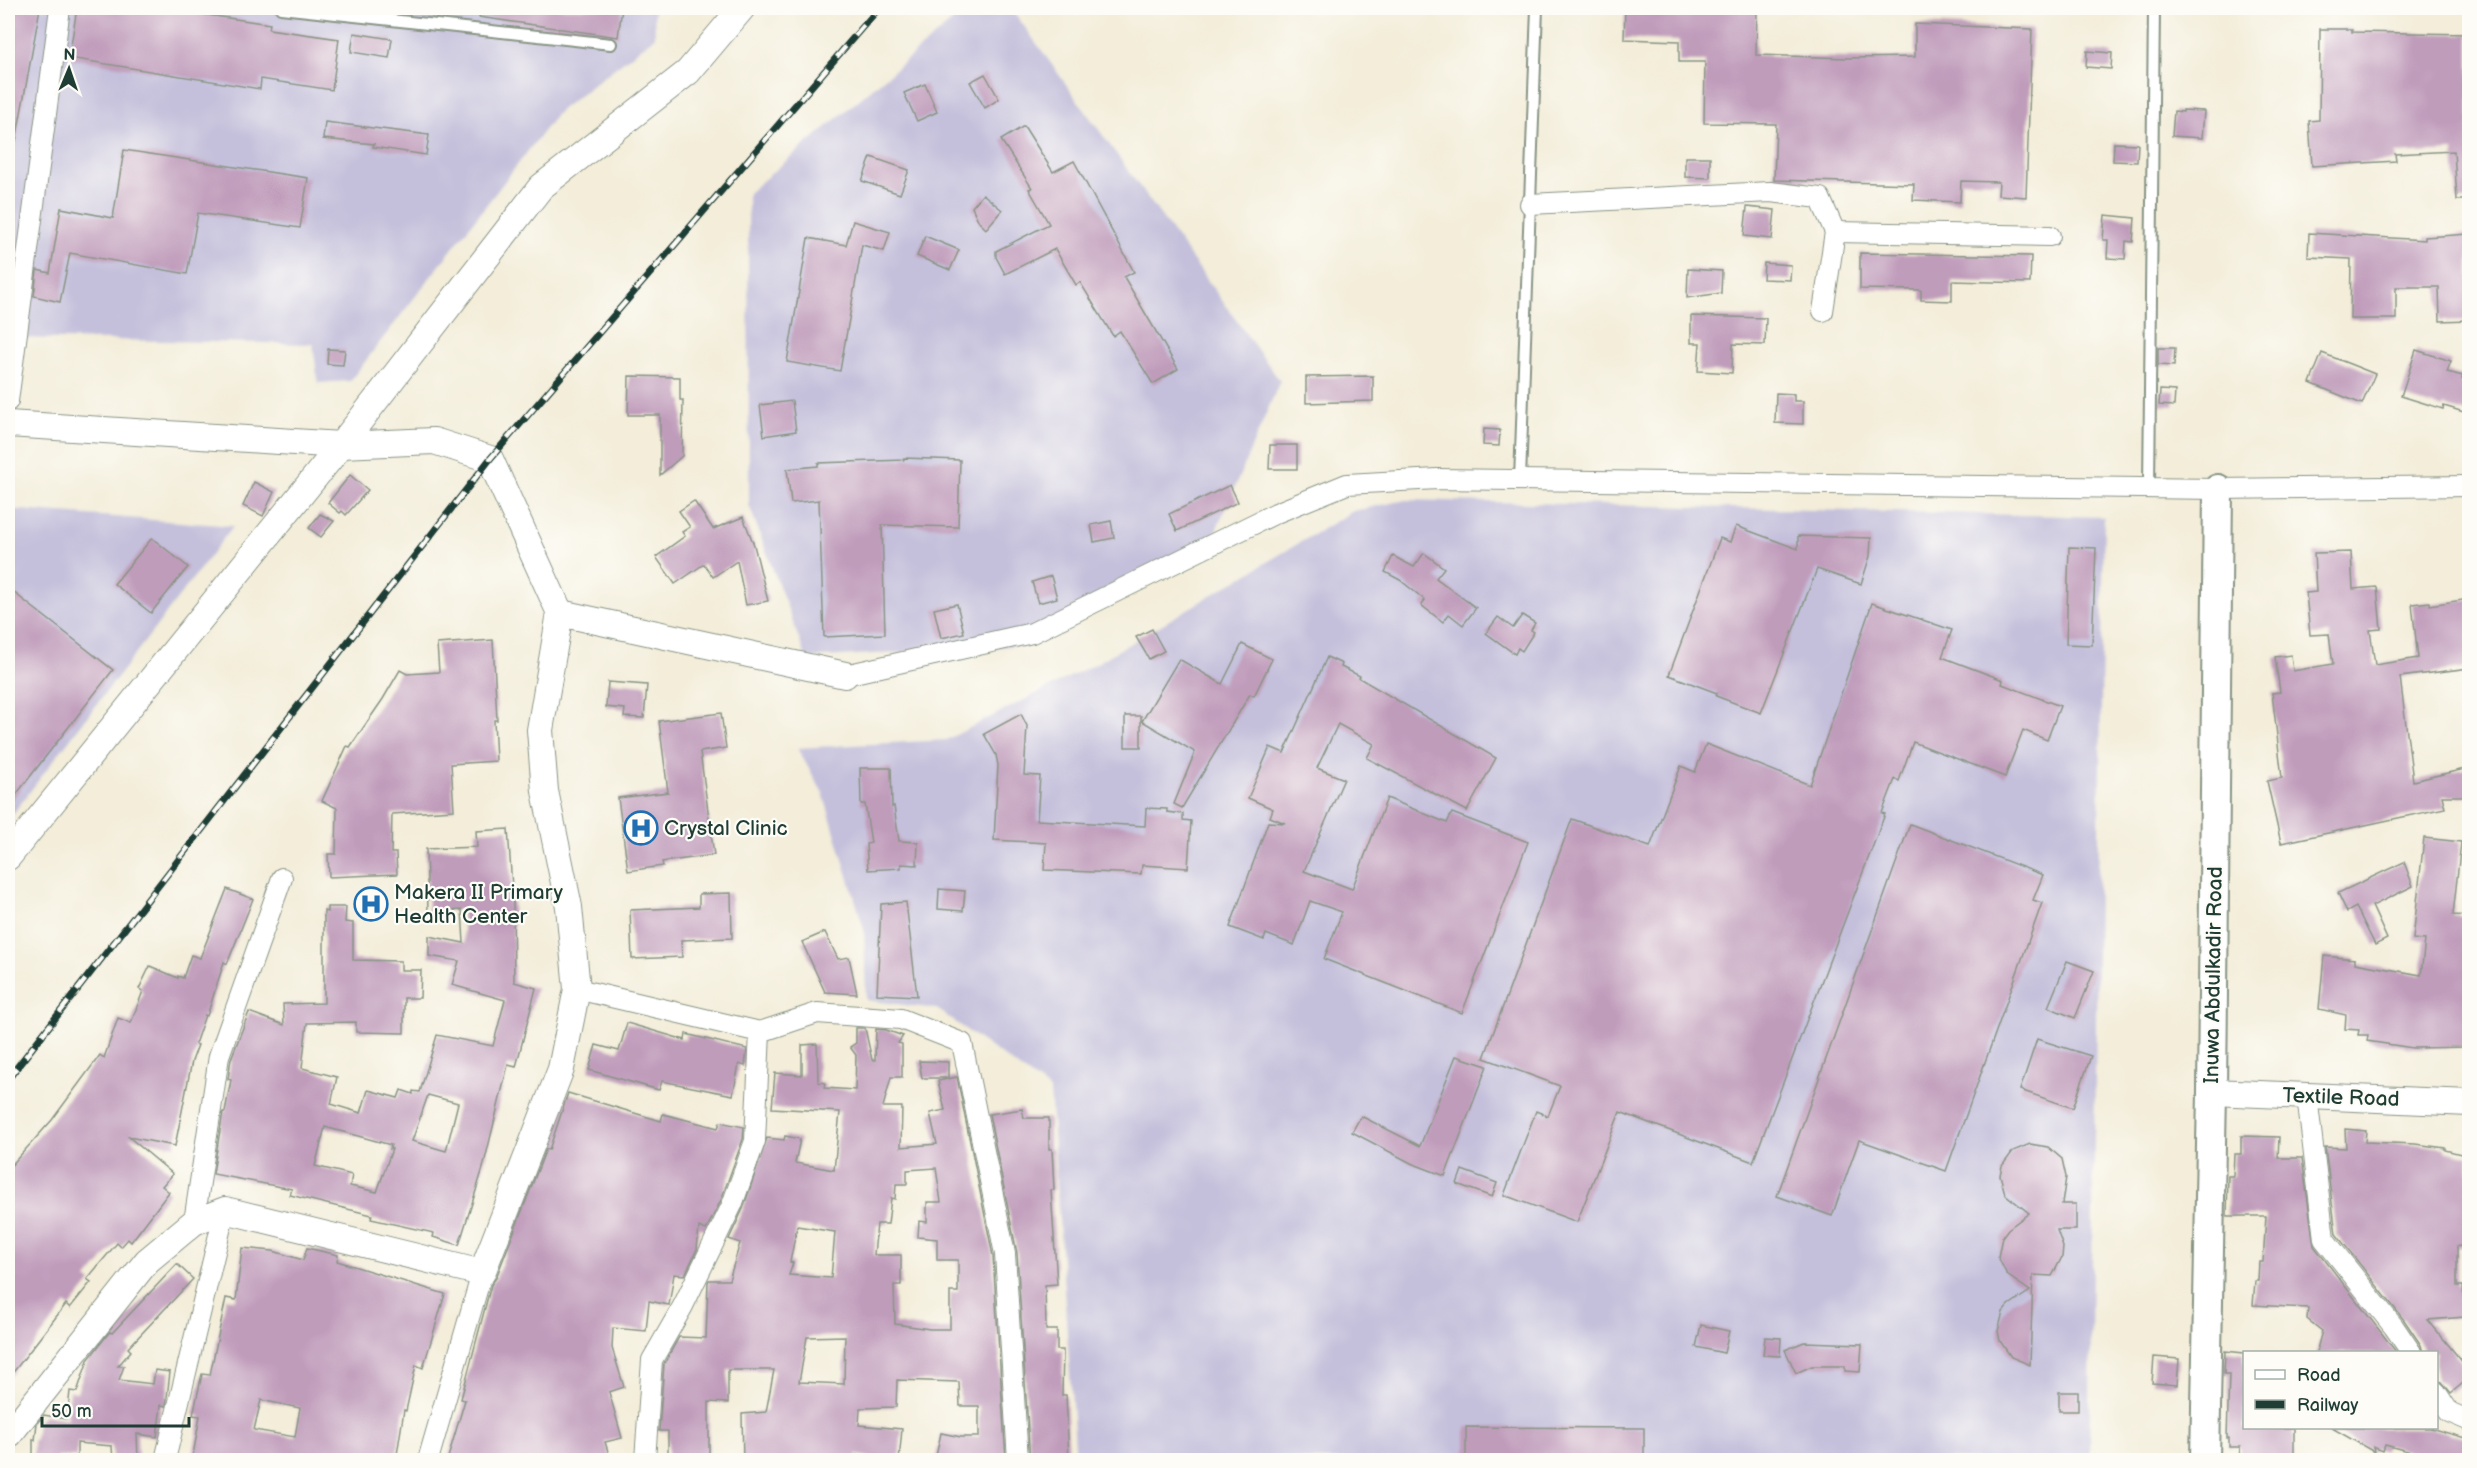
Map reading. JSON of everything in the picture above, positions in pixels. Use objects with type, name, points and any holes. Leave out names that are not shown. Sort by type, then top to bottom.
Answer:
[{"type":"main road","name":"Inuwa Abdulkadir Road","points":[[2205,1461],[2212,1092],[2217,489]]},
{"type":"street","points":[[8,401],[60,8]]},
{"type":"street","points":[[8,857],[341,445],[541,187],[688,72],[742,8]]},
{"type":"street","points":[[1530,204],[1770,192],[1820,198],[1835,232],[1823,311]]},
{"type":"street","points":[[1835,232],[2050,236]]},
{"type":"street","points":[[8,424],[341,445],[434,441],[490,459],[560,613],[540,730],[545,791],[569,907],[577,988],[561,1069],[482,1273],[428,1461]]},
{"type":"street","points":[[560,613],[845,675],[1032,633],[1276,513],[1347,484],[1437,479],[2217,489],[2469,486]]},
{"type":"street","points":[[194,1222],[219,1056],[282,878]]},
{"type":"street","points":[[577,988],[760,1032],[817,1012],[901,1019],[962,1043],[1005,1254],[1018,1461]]},
{"type":"street","points":[[645,1461],[652,1360],[683,1306],[732,1205],[754,1141],[760,1032]]},
{"type":"street","name":"Textile Road","points":[[2212,1092],[2469,1102]]},
{"type":"street","points":[[2307,1096],[2324,1239],[2394,1328],[2409,1351]]},
{"type":"street","points":[[8,1436],[147,1261],[194,1222],[225,1210],[482,1273]]},
{"type":"street","points":[[165,1461],[225,1210]]},
{"type":"street","points":[[2438,1395],[2449,1412],[2469,1421]]},
{"type":"lane","points":[[281,8],[611,44]]},
{"type":"lane","points":[[1520,480],[1537,8]]},
{"type":"lane","points":[[2149,488],[2154,8]]},
{"type":"shaded area","points":[[8,8],[654,8],[655,37],[559,111],[350,381],[318,383],[313,344],[8,338]]},
{"type":"shaded area","points":[[968,8],[1011,8],[1280,381],[1212,540],[1029,645],[806,658],[749,505],[748,193]]},
{"type":"shaded area","points":[[1406,500],[2104,517],[2089,1460],[1076,1460],[1050,1090],[937,1009],[866,1000],[864,929],[823,793],[797,748],[946,740],[1097,663],[1353,511]]},
{"type":"shaded area","points":[[8,509],[233,526],[8,820]]},
{"type":"building","points":[[8,8],[40,8],[16,141],[8,140]]},
{"type":"building","points":[[77,8],[173,8],[173,10],[270,24],[269,29],[339,39],[332,90],[261,79],[260,89],[69,58]]},
{"type":"building","points":[[480,8],[622,8],[618,37],[479,17]]},
{"type":"building","points":[[1625,8],[1757,8],[1756,55],[1848,58],[1915,57],[1915,24],[2032,29],[2026,197],[1998,195],[1999,182],[1961,181],[1960,202],[1913,200],[1914,184],[1774,180],[1776,124],[1704,123],[1705,62],[1679,62],[1679,41],[1624,39]]},
{"type":"building","points":[[2320,29],[2352,29],[2352,32],[2469,34],[2469,200],[2457,200],[2454,151],[2395,154],[2396,161],[2312,166],[2309,121],[2319,120]]},
{"type":"building","points":[[354,33],[392,39],[389,58],[351,52]]},
{"type":"building","points":[[2087,51],[2112,53],[2111,69],[2086,67]]},
{"type":"building","points":[[985,74],[999,99],[985,108],[970,82]]},
{"type":"building","points":[[925,84],[937,112],[917,121],[904,93]]},
{"type":"building","points":[[2183,110],[2204,111],[2202,138],[2172,136],[2174,111],[2183,112]]},
{"type":"building","points":[[325,122],[429,135],[426,155],[373,147],[374,144],[323,139]]},
{"type":"building","points":[[1024,126],[1053,172],[1074,161],[1134,272],[1124,277],[1178,369],[1153,384],[1120,331],[1113,336],[1080,282],[1076,285],[1055,249],[1005,274],[996,257],[996,251],[1049,224],[1029,189],[1032,188],[1001,140]]},
{"type":"building","points":[[2114,143],[2138,144],[2137,162],[2113,161]]},
{"type":"building","points":[[124,150],[308,178],[300,228],[198,213],[187,274],[70,253],[60,302],[34,296],[37,270],[50,273],[61,208],[113,218]]},
{"type":"building","points":[[871,157],[909,170],[900,194],[862,181]]},
{"type":"building","points":[[1685,157],[1710,157],[1710,178],[1685,177]]},
{"type":"building","points":[[983,194],[1002,210],[986,229],[979,222],[972,207]]},
{"type":"building","points":[[1747,207],[1775,210],[1772,239],[1744,236]]},
{"type":"building","points":[[2105,215],[2135,218],[2133,242],[2126,241],[2125,259],[2107,258],[2108,240],[2103,240]]},
{"type":"building","points":[[853,221],[890,232],[884,251],[862,245],[840,371],[787,362],[808,238],[846,245]]},
{"type":"building","points":[[2309,233],[2425,240],[2425,237],[2469,234],[2469,320],[2440,321],[2439,287],[2396,287],[2396,319],[2350,319],[2351,259],[2308,257]]},
{"type":"building","points":[[925,236],[959,250],[950,270],[917,256]]},
{"type":"building","points":[[1860,253],[2031,256],[2030,283],[1952,281],[1952,301],[1921,300],[1921,290],[1860,289]]},
{"type":"building","points":[[1764,263],[1791,265],[1790,280],[1763,279]]},
{"type":"building","points":[[1688,269],[1722,271],[1721,293],[1687,298]]},
{"type":"building","points":[[1691,316],[1766,318],[1765,345],[1733,344],[1732,373],[1698,371],[1700,343],[1691,343]]},
{"type":"building","points":[[2158,348],[2175,348],[2174,366],[2158,365]]},
{"type":"building","points":[[328,349],[345,350],[343,365],[327,364]]},
{"type":"building","points":[[2416,350],[2451,361],[2447,372],[2463,376],[2462,379],[2469,382],[2467,413],[2444,406],[2443,409],[2401,396]]},
{"type":"building","points":[[2322,353],[2375,374],[2362,404],[2310,383]]},
{"type":"building","points":[[629,376],[680,377],[680,400],[683,400],[682,456],[660,475],[660,415],[628,415]]},
{"type":"building","points":[[1373,376],[1373,401],[1306,403],[1306,377]]},
{"type":"building","points":[[2160,390],[2175,391],[2174,406],[2159,405]]},
{"type":"building","points":[[1776,393],[1794,394],[1794,401],[1803,401],[1803,424],[1775,423]]},
{"type":"building","points":[[792,401],[796,431],[764,436],[760,405]]},
{"type":"building","points":[[1484,429],[1500,430],[1499,446],[1483,445]]},
{"type":"building","points":[[1270,445],[1297,445],[1297,469],[1269,469]]},
{"type":"building","points":[[904,458],[960,460],[958,527],[882,525],[885,634],[824,637],[819,500],[791,503],[787,469],[818,466],[818,463],[904,460]]},
{"type":"building","points":[[350,475],[368,490],[346,515],[328,503]]},
{"type":"building","points":[[254,482],[274,492],[263,516],[243,506]]},
{"type":"building","points":[[1230,485],[1238,502],[1177,531],[1169,514]]},
{"type":"building","points":[[694,501],[713,529],[743,517],[754,545],[768,601],[746,605],[737,561],[713,577],[704,564],[675,584],[656,557],[685,536],[682,532],[690,527],[679,511]]},
{"type":"building","points":[[320,514],[334,521],[321,537],[309,528]]},
{"type":"building","points":[[1111,521],[1114,538],[1094,542],[1091,525]]},
{"type":"building","points":[[1736,526],[1798,549],[1798,536],[1871,538],[1870,556],[1861,584],[1817,569],[1761,713],[1669,675],[1720,538],[1730,542]]},
{"type":"building","points":[[152,538],[188,567],[151,613],[114,584]]},
{"type":"building","points":[[2069,547],[2096,548],[2092,645],[2066,644]]},
{"type":"building","points":[[2351,552],[2353,589],[2377,587],[2381,629],[2370,630],[2375,665],[2418,658],[2412,604],[2430,602],[2430,605],[2469,599],[2469,668],[2400,677],[2413,781],[2469,768],[2469,796],[2442,796],[2445,808],[2281,843],[2267,781],[2282,778],[2272,693],[2280,692],[2275,657],[2291,655],[2293,671],[2333,664],[2329,634],[2310,635],[2306,593],[2316,592],[2314,553]]},
{"type":"building","points":[[1424,553],[1444,568],[1436,578],[1476,608],[1463,625],[1449,614],[1443,622],[1421,605],[1425,600],[1400,580],[1385,572],[1393,556],[1414,567]]},
{"type":"building","points":[[1051,576],[1057,598],[1038,603],[1032,582]]},
{"type":"building","points":[[8,588],[113,670],[8,805]]},
{"type":"building","points":[[1872,603],[1952,630],[1942,657],[2003,680],[2002,684],[2060,706],[2047,740],[2023,730],[2005,777],[1913,742],[1899,781],[1895,779],[1882,813],[1885,814],[1753,1162],[1620,1112],[1577,1222],[1504,1195],[1536,1111],[1548,1116],[1560,1086],[1484,1058],[1572,819],[1650,847],[1681,766],[1695,772],[1706,744],[1810,785]]},
{"type":"building","points":[[957,604],[964,633],[941,638],[934,609]]},
{"type":"building","points":[[1522,615],[1535,623],[1531,630],[1534,632],[1522,651],[1518,648],[1515,654],[1486,633],[1498,617],[1513,628]]},
{"type":"building","points":[[1152,629],[1164,651],[1149,659],[1136,637]]},
{"type":"building","points":[[493,640],[497,720],[494,720],[496,761],[451,764],[454,810],[392,814],[391,853],[396,853],[397,874],[329,877],[328,854],[336,854],[337,808],[322,801],[347,746],[350,747],[400,670],[407,674],[439,672],[437,644]]},
{"type":"building","points":[[1242,644],[1272,659],[1254,696],[1250,694],[1182,808],[1174,804],[1195,752],[1142,721],[1179,659],[1222,684]]},
{"type":"building","points":[[1327,657],[1496,758],[1467,811],[1367,758],[1374,744],[1338,724],[1317,768],[1344,779],[1304,871],[1352,889],[1387,798],[1447,823],[1452,813],[1528,842],[1462,1013],[1324,959],[1342,912],[1310,901],[1294,945],[1266,934],[1264,940],[1230,927],[1268,822],[1285,823],[1270,817],[1273,809],[1248,798],[1270,747],[1284,753]]},
{"type":"building","points":[[608,682],[647,685],[644,718],[624,717],[625,709],[606,707]]},
{"type":"building","points":[[721,713],[726,748],[700,752],[714,855],[662,862],[663,866],[628,871],[618,798],[668,792],[659,721]]},
{"type":"building","points":[[1021,714],[1027,726],[1024,775],[1040,776],[1037,820],[1145,826],[1146,808],[1167,809],[1167,812],[1183,814],[1183,820],[1191,821],[1188,868],[1142,865],[1141,874],[1044,870],[1046,843],[994,840],[998,765],[996,755],[984,734]]},
{"type":"building","points":[[1125,716],[1141,716],[1141,747],[1125,747]]},
{"type":"building","points":[[860,768],[891,768],[892,807],[894,806],[899,841],[918,842],[917,865],[901,864],[901,868],[868,870],[866,844],[871,843],[865,804],[861,804]]},
{"type":"building","points":[[1910,824],[2043,875],[2033,900],[2042,903],[1946,1171],[1859,1140],[1832,1216],[1777,1196]]},
{"type":"building","points":[[508,829],[513,902],[514,982],[536,988],[516,1067],[508,1065],[483,1168],[459,1245],[433,1237],[434,1233],[371,1219],[372,1215],[290,1195],[292,1189],[213,1174],[223,1112],[225,1112],[231,1080],[228,1079],[231,1059],[249,1012],[284,1025],[283,1004],[324,1003],[324,911],[327,912],[327,907],[346,907],[345,922],[353,923],[353,960],[401,961],[401,970],[421,970],[420,998],[404,998],[404,1033],[356,1032],[356,1022],[307,1023],[302,1068],[337,1077],[331,1104],[361,1113],[368,1090],[398,1098],[401,1090],[413,1094],[413,1091],[420,1092],[437,1035],[493,1046],[505,1000],[452,985],[459,961],[429,956],[429,936],[464,943],[462,910],[428,911],[426,849],[477,847],[476,831]],"holes":[[[428,1095],[458,1103],[446,1151],[412,1141]],[[325,1127],[391,1145],[390,1149],[392,1149],[377,1192],[350,1186],[352,1175],[315,1166]]]},
{"type":"building","points":[[2424,838],[2461,842],[2453,915],[2469,916],[2469,1047],[2413,1048],[2367,1041],[2368,1035],[2358,1035],[2359,1030],[2345,1029],[2346,1015],[2319,1009],[2324,956],[2355,959],[2355,963],[2421,975],[2425,940],[2413,939]]},
{"type":"building","points":[[2404,862],[2413,886],[2372,906],[2387,939],[2375,945],[2356,907],[2347,912],[2338,893]]},
{"type":"building","points":[[227,889],[253,899],[227,964],[224,962],[207,1016],[205,1015],[195,1044],[198,1045],[192,1061],[175,1146],[129,1137],[173,1174],[162,1186],[169,1192],[131,1242],[128,1239],[121,1247],[117,1243],[87,1279],[91,1282],[70,1308],[66,1304],[8,1379],[8,1169],[52,1120],[100,1055],[104,1058],[118,1018],[131,1023],[143,991],[139,989],[150,966],[183,978],[191,955],[200,958]]},
{"type":"building","points":[[939,889],[965,891],[963,911],[938,909]]},
{"type":"building","points":[[731,893],[732,938],[681,940],[682,957],[632,959],[630,910],[699,907],[699,894]]},
{"type":"building","points":[[906,902],[917,996],[877,994],[881,904]]},
{"type":"building","points":[[825,932],[838,959],[849,957],[857,994],[825,992],[802,942]]},
{"type":"building","points":[[2067,961],[2094,971],[2075,1018],[2048,1007]]},
{"type":"building","points":[[627,1023],[685,1040],[686,1034],[747,1049],[745,1066],[739,1064],[733,1095],[662,1081],[659,1090],[589,1070],[596,1045],[619,1051]]},
{"type":"building","points":[[856,1028],[865,1028],[872,1060],[875,1060],[876,1029],[903,1036],[898,1043],[902,1044],[902,1077],[891,1077],[883,1107],[902,1107],[901,1147],[937,1144],[930,1113],[945,1110],[938,1081],[957,1077],[993,1256],[1006,1461],[935,1461],[941,1433],[961,1437],[979,1437],[979,1406],[960,1406],[959,1382],[897,1380],[896,1407],[860,1408],[859,1425],[902,1429],[899,1461],[884,1461],[857,1455],[857,1461],[743,1461],[742,1414],[766,1412],[774,1370],[728,1370],[728,1403],[709,1402],[709,1461],[668,1461],[668,1431],[659,1431],[664,1364],[679,1337],[706,1338],[708,1282],[709,1280],[729,1280],[740,1243],[729,1239],[743,1209],[767,1138],[784,1140],[785,1136],[800,1139],[795,1163],[834,1170],[840,1112],[772,1108],[775,1073],[802,1075],[802,1045],[817,1044],[818,1082],[825,1083],[824,1088],[855,1090],[856,1055],[850,1047],[856,1043]],"holes":[[[936,1168],[941,1202],[927,1202],[927,1222],[919,1221],[918,1237],[937,1239],[937,1260],[958,1260],[958,1292],[950,1292],[950,1329],[930,1329],[895,1324],[894,1285],[901,1285],[901,1255],[874,1255],[877,1224],[888,1224],[891,1198],[895,1199],[896,1184],[907,1184],[907,1170]],[[797,1226],[835,1232],[831,1278],[789,1275],[793,1263],[790,1262]],[[845,1336],[844,1384],[799,1382],[807,1337]]]},
{"type":"building","points":[[2037,1039],[2091,1056],[2073,1108],[2020,1090]]},
{"type":"building","points":[[1456,1056],[1487,1066],[1445,1176],[1411,1163],[1352,1132],[1361,1116],[1420,1146]]},
{"type":"building","points":[[919,1061],[948,1062],[948,1078],[922,1078]]},
{"type":"building","points":[[568,1093],[661,1121],[663,1114],[718,1128],[720,1122],[744,1127],[743,1139],[721,1200],[706,1230],[699,1227],[697,1249],[685,1275],[674,1274],[669,1305],[649,1301],[646,1331],[613,1328],[612,1348],[624,1387],[609,1392],[622,1438],[605,1442],[611,1461],[447,1461],[465,1400],[461,1399],[491,1285],[496,1278],[546,1149],[549,1150]]},
{"type":"building","points":[[1022,1109],[1024,1118],[1049,1118],[1057,1284],[1045,1285],[1046,1330],[1057,1330],[1057,1350],[1063,1350],[1062,1395],[1066,1395],[1069,1461],[1030,1461],[1017,1253],[989,1114]]},
{"type":"building","points":[[2345,1129],[2366,1131],[2365,1142],[2445,1148],[2445,1150],[2469,1156],[2469,1247],[2457,1246],[2457,1286],[2463,1286],[2465,1317],[2428,1320],[2469,1370],[2469,1378],[2451,1393],[2438,1381],[2438,1351],[2422,1351],[2404,1320],[2336,1234],[2325,1147],[2346,1148]]},
{"type":"building","points":[[2241,1136],[2279,1137],[2278,1158],[2302,1158],[2314,1246],[2395,1351],[2317,1351],[2322,1331],[2307,1319],[2308,1308],[2253,1305],[2259,1262],[2263,1262],[2266,1216],[2227,1216],[2228,1176],[2233,1176],[2234,1154],[2241,1154]]},
{"type":"building","points":[[2030,1144],[2048,1147],[2062,1159],[2066,1177],[2062,1204],[2076,1204],[2076,1230],[2057,1230],[2063,1247],[2062,1257],[2052,1276],[2033,1275],[2030,1365],[2011,1357],[2000,1341],[1998,1331],[2003,1312],[2009,1305],[2030,1291],[2007,1275],[1998,1257],[2002,1237],[2008,1229],[2029,1213],[2005,1194],[2000,1175],[2002,1166],[2013,1151]]},
{"type":"building","points":[[1462,1170],[1497,1183],[1492,1197],[1457,1184]]},
{"type":"building","points":[[242,1248],[273,1251],[303,1260],[307,1248],[338,1255],[337,1261],[445,1294],[423,1368],[416,1365],[406,1411],[404,1410],[396,1461],[192,1461],[200,1416],[193,1415],[202,1374],[210,1375],[226,1298],[236,1300]],"holes":[[[261,1400],[300,1408],[295,1437],[254,1430]]]},
{"type":"building","points":[[177,1264],[193,1279],[128,1348],[131,1351],[118,1366],[124,1366],[119,1380],[153,1384],[155,1370],[170,1372],[166,1406],[161,1405],[157,1437],[137,1434],[138,1461],[113,1461],[112,1446],[77,1443],[77,1457],[57,1457],[57,1461],[33,1461],[33,1439],[35,1440],[37,1423],[44,1415],[67,1419],[70,1391],[77,1392],[88,1360],[107,1335],[112,1333]]},
{"type":"building","points":[[1701,1325],[1729,1331],[1724,1353],[1696,1347]]},
{"type":"building","points":[[1765,1337],[1781,1338],[1780,1356],[1763,1355]]},
{"type":"building","points":[[1804,1342],[1862,1344],[1860,1372],[1845,1371],[1845,1366],[1812,1366],[1796,1373],[1785,1350]]},
{"type":"building","points":[[2225,1351],[2243,1353],[2243,1429],[2294,1429],[2294,1461],[2239,1461],[2240,1447],[2229,1447],[2229,1438],[2227,1438],[2229,1374],[2224,1374]]},
{"type":"building","points":[[2154,1357],[2179,1359],[2177,1385],[2152,1383]]},
{"type":"building","points":[[2059,1392],[2078,1392],[2078,1411],[2059,1411]]},
{"type":"building","points":[[1466,1427],[1644,1428],[1644,1461],[1466,1461]]},
{"type":"building","points":[[2334,1429],[2434,1429],[2469,1439],[2469,1461],[2425,1461],[2426,1456],[2385,1445],[2383,1451],[2373,1447],[2374,1452]]},
{"type":"railway","points":[[8,1079],[490,459],[879,8]]},
{"type":"place","name":"Crystal Clinic","points":[[641,828]]},
{"type":"place","name":"Makera II Primary Health Center","points":[[371,904]]}]
